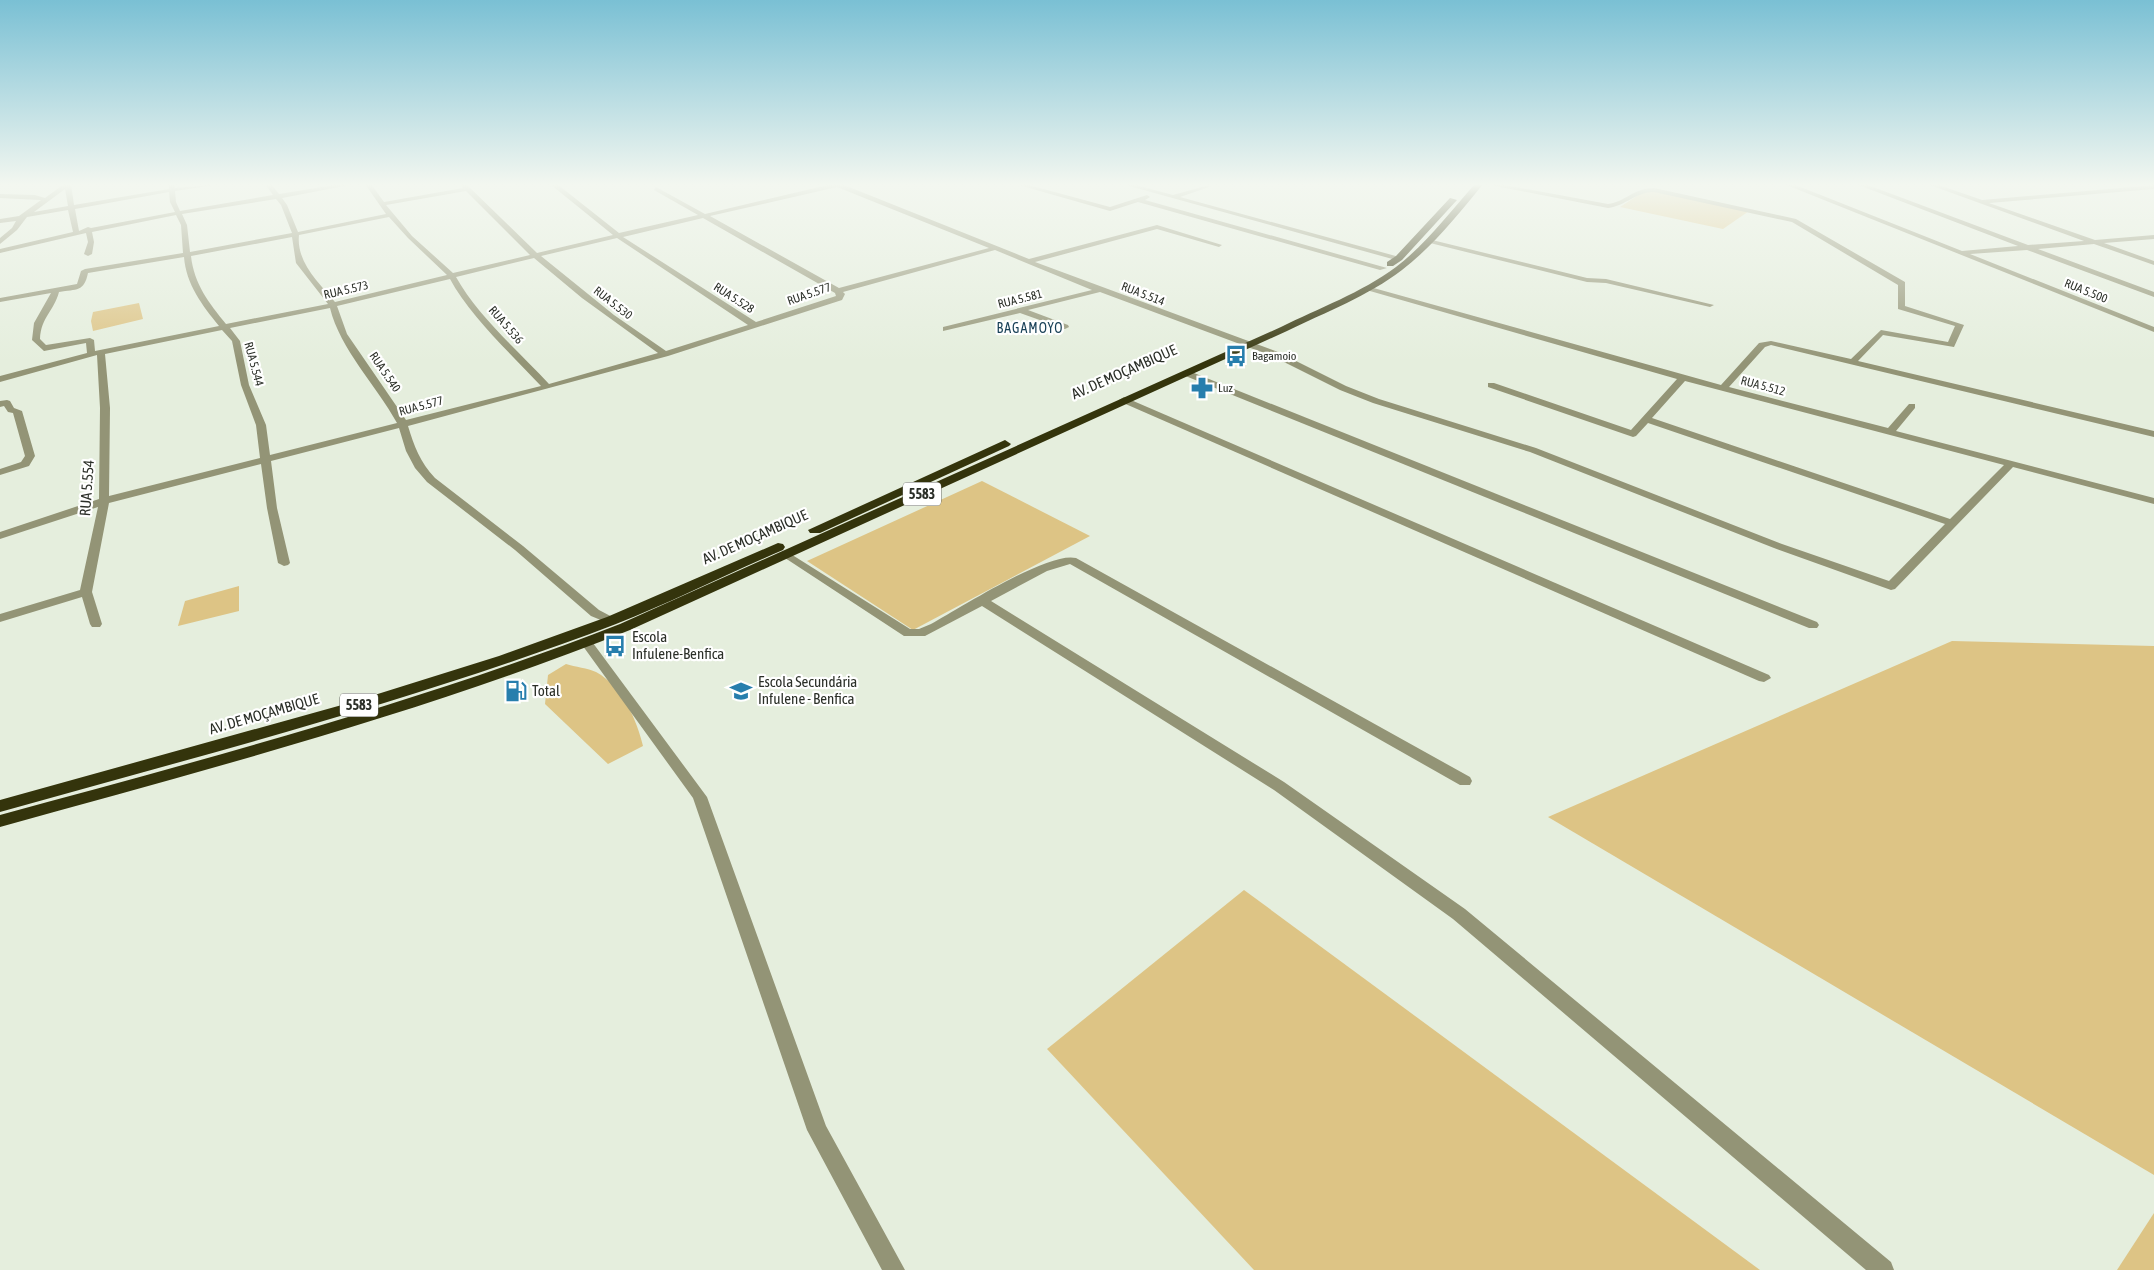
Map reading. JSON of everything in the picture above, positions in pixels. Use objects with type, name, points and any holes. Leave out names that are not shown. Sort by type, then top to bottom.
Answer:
[{"type":"highway","name":"AV. DE MOÇAMBIQUE","points":[[0,806],[355,707],[504,659],[612,620],[1275,328],[1356,286],[1399,258],[1413,243]]},
{"type":"highway","points":[[1275,328],[1291,326],[1367,289],[1411,259],[1426,243]]},
{"type":"highway","name":"AV. DE MOÇAMBIQUE","points":[[0,822],[389,711],[586,642],[786,554],[1186,373],[1244,342]]},
{"type":"street","points":[[0,251],[31,243]]},
{"type":"street","points":[[88,254],[91,243]]},
{"type":"street","name":"RUA 5.544","points":[[186,243],[189,272],[194,285],[222,326],[236,341],[245,385],[262,425],[272,508],[284,563]]},
{"type":"street","points":[[0,300],[82,284],[85,271],[245,243]]},
{"type":"street","name":"RUA 5.540","points":[[295,243],[300,263],[333,305],[343,334],[403,424],[411,452],[420,468],[431,480],[519,548],[595,613],[612,620]]},
{"type":"street","name":"RUA 5.536","points":[[419,243],[452,276],[458,287],[495,332],[547,387]]},
{"type":"street","name":"RUA 5.530","points":[[526,243],[605,313],[665,354]]},
{"type":"street","name":"RUA 5.573","points":[[0,379],[96,353],[333,305],[587,243]]},
{"type":"street","name":"RUA 5.528","points":[[629,243],[756,326]]},
{"type":"street","points":[[752,243],[838,291],[996,248]]},
{"type":"street","name":"RUA 5.514","points":[[984,243],[1100,290],[1288,359],[1343,388],[1376,401],[1533,450],[1778,546],[1891,586],[1952,523]]},
{"type":"street","points":[[1029,261],[1096,243]]},
{"type":"street","points":[[1212,243],[1218,245]]},
{"type":"street","points":[[1294,243],[1383,268]]},
{"type":"street","points":[[1344,243],[1399,258]]},
{"type":"street","points":[[1437,243],[1587,280],[1604,280],[1710,305]]},
{"type":"street","points":[[1833,243],[1902,284],[1901,307],[1960,325],[1950,345],[1881,332],[1853,362]]},
{"type":"street","name":"RUA 5.500","points":[[1936,243],[2154,330]]},
{"type":"street","points":[[2015,243],[2154,295]]},
{"type":"street","points":[[1960,253],[2077,243]]},
{"type":"street","points":[[2098,243],[2154,263]]},
{"type":"street","name":"RUA 5.512","points":[[1367,289],[1684,378],[2154,501]]},
{"type":"street","points":[[56,290],[55,298],[38,322],[36,340],[44,348],[90,340],[96,353]]},
{"type":"street","name":"RUA 5.581","points":[[946,329],[1100,290]]},
{"type":"street","name":"RUA 5.577","points":[[0,536],[104,501],[547,387],[665,354],[839,298],[841,294],[838,291]]},
{"type":"street","points":[[1020,310],[1065,327]]},
{"type":"street","points":[[1723,388],[1765,343],[1853,362],[2154,434]]},
{"type":"street","name":"RUA 5.554","points":[[96,353],[104,408],[104,501],[86,592],[96,624]]},
{"type":"street","points":[[1186,373],[1813,626]]},
{"type":"street","points":[[1491,385],[1633,434],[1684,378]]},
{"type":"street","points":[[1124,400],[1764,678]]},
{"type":"street","points":[[0,404],[7,403],[11,410],[16,411],[30,456],[25,464],[0,472]]},
{"type":"street","points":[[1890,432],[1912,406]]},
{"type":"street","points":[[1646,419],[1952,523],[2010,464]]},
{"type":"street","points":[[786,554],[908,633],[921,634],[1041,569],[1066,559],[1072,560],[1465,781]]},
{"type":"street","points":[[0,618],[86,592]]},
{"type":"street","points":[[982,601],[1279,786],[1459,914],[1883,1270]]},
{"type":"street","points":[[586,642],[700,798],[817,1130],[894,1270]]},
{"type":"shaded area","points":[[139,303],[143,319],[93,331],[91,321],[93,312]]},
{"type":"shaded area","points":[[982,481],[1090,536],[913,630],[807,561]]},
{"type":"shaded area","points":[[239,586],[239,611],[178,626],[185,601]]},
{"type":"shaded area","points":[[1952,641],[2154,646],[2154,1175],[1548,817]]},
{"type":"shaded area","points":[[566,664],[596,672],[613,686],[627,704],[637,725],[643,746],[608,764],[545,704],[548,675]]},
{"type":"shaded area","points":[[1244,890],[1760,1270],[1254,1270],[1047,1049]]},
{"type":"shaded area","points":[[2154,1213],[2154,1270],[2117,1270]]},
{"type":"place","name":"Bagamoio","points":[[1236,356]]},
{"type":"place","name":"Luz","points":[[1202,388]]},
{"type":"place","name":"Escola Infulene-Benfica","points":[[615,646]]},
{"type":"place","name":"Total","points":[[516,691]]},
{"type":"place","name":"Escola Secundária Infulene - Benfica","points":[[741,691]]},
{"type":"district","name":"BAGAMOYO","points":[[1030,328]]}]
